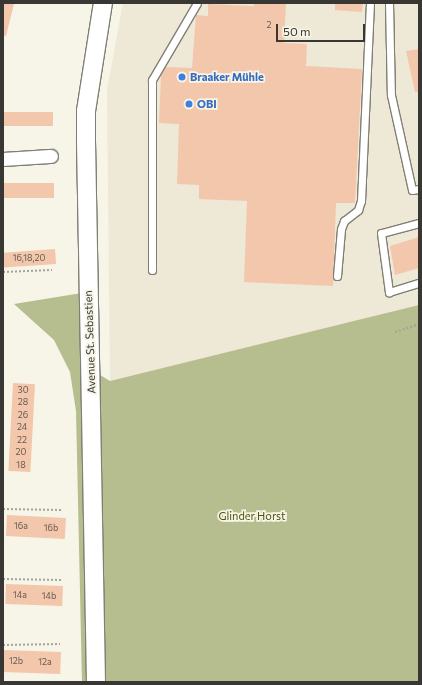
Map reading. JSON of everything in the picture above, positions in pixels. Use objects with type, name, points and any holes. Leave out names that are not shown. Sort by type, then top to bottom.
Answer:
[{"type":"main road","name":"Avenue St. Sebastien","points":[[96,682],[86,111],[103,3]]},
{"type":"street","points":[[3,159],[52,156]]},
{"type":"lane","points":[[337,276],[341,229],[344,221],[358,210],[361,201],[370,3]]},
{"type":"lane","points":[[389,3],[391,95],[412,190],[419,189]]},
{"type":"lane","points":[[152,270],[152,80],[198,4]]},
{"type":"lane","points":[[419,223],[381,233],[389,292],[419,284]]},
{"type":"path","points":[[3,272],[52,270]]},
{"type":"path","points":[[396,332],[419,324]]},
{"type":"path","points":[[3,508],[62,510]]},
{"type":"path","points":[[3,579],[61,580]]},
{"type":"path","points":[[3,645],[60,644]]},
{"type":"shaded area","points":[[123,3],[419,3],[419,305],[110,381],[107,90]]},
{"type":"green space","name":"Glinder Horst","points":[[88,292],[92,370],[110,381],[419,305],[419,682],[82,682],[76,411],[70,372],[54,340],[14,304]]},
{"type":"building","points":[[3,3],[14,4],[6,36],[3,35]]},
{"type":"building","points":[[254,3],[286,3],[284,43],[307,44],[306,66],[362,69],[355,203],[336,203],[333,286],[244,282],[247,201],[199,199],[199,185],[177,184],[179,124],[159,123],[161,74],[165,67],[192,68],[196,15],[208,16],[208,4],[254,6]]},
{"type":"building","points":[[335,3],[363,3],[362,12],[335,10]]},
{"type":"building","points":[[419,49],[419,92],[415,92],[406,51]]},
{"type":"building","points":[[3,112],[53,112],[53,126],[3,126]]},
{"type":"building","points":[[3,183],[54,183],[54,198],[3,198]]},
{"type":"building","points":[[419,237],[419,268],[395,275],[390,246]]},
{"type":"building","points":[[55,249],[56,264],[4,268],[3,253]]},
{"type":"building","points":[[13,383],[35,384],[30,472],[8,471]]},
{"type":"building","points":[[7,515],[66,518],[65,539],[6,536]]},
{"type":"building","points":[[6,584],[63,586],[62,606],[5,604]]},
{"type":"building","points":[[3,650],[61,652],[60,674],[3,672]]},
{"type":"place","name":"Braaker Mühle","points":[[182,77]]},
{"type":"place","name":"OBI","points":[[189,104]]}]
